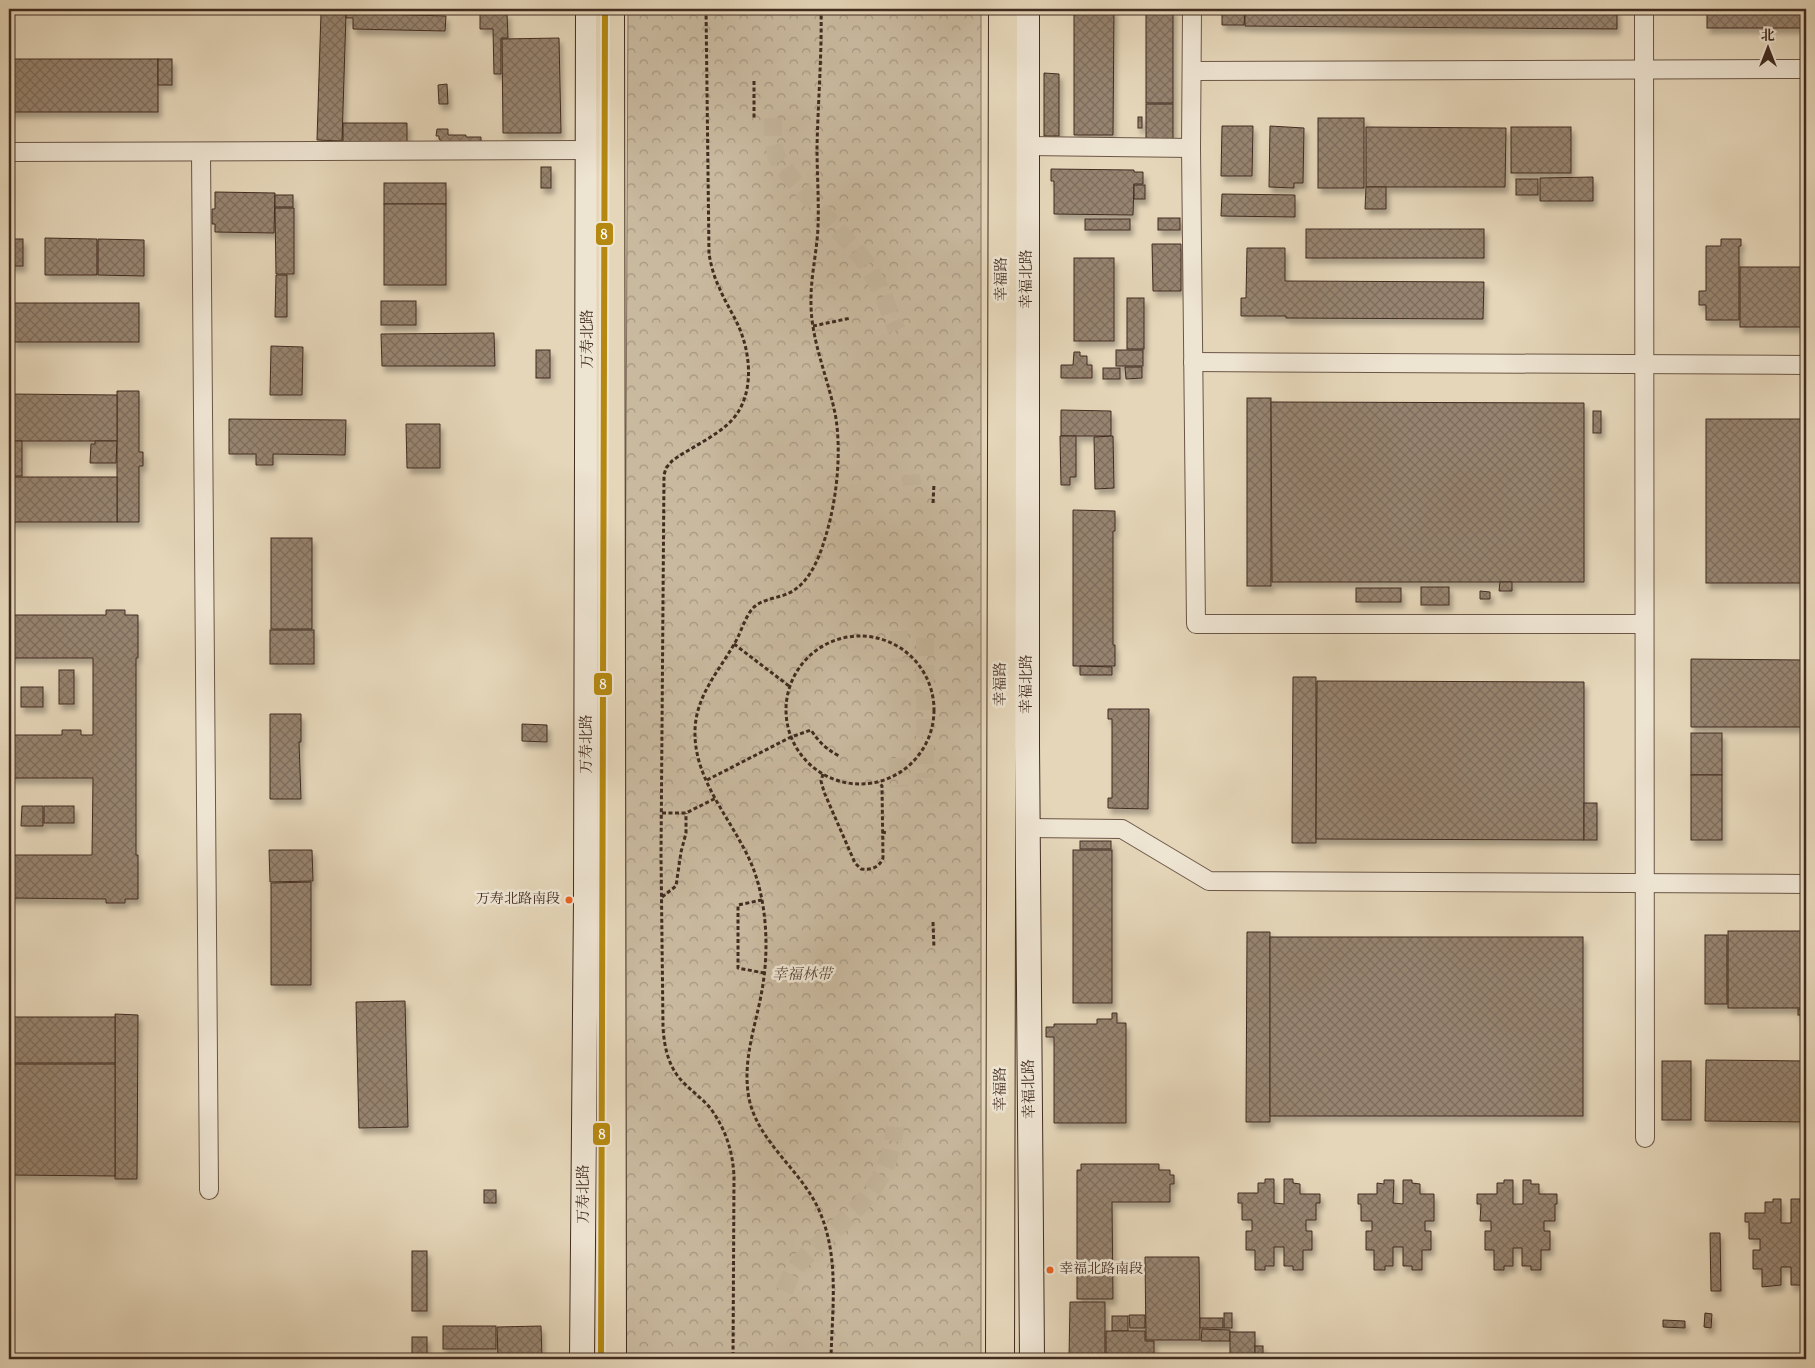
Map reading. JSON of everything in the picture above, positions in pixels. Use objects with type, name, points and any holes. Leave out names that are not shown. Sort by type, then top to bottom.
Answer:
[{"type":"main road","name":"万寿北路","points":[[582,1359],[586,899],[588,9]]},
{"type":"main road","points":[[610,9],[612,1359]]},
{"type":"main road","name":"幸福路","points":[[1000,1359],[1003,9]]},
{"type":"main road","name":"幸福北路","points":[[1027,9],[1028,828],[1032,1359]]},
{"type":"street","points":[[1192,9],[1191,148],[1196,624],[1644,624]]},
{"type":"street","points":[[1644,9],[1645,1138]]},
{"type":"street","points":[[1192,71],[1806,69]]},
{"type":"street","points":[[1027,146],[1191,148]]},
{"type":"street","points":[[9,152],[588,150]]},
{"type":"street","points":[[201,152],[209,1190]]},
{"type":"street","points":[[1193,362],[1806,365]]},
{"type":"street","points":[[1028,828],[1122,829],[1209,881],[1806,884]]},
{"type":"path","points":[[706,9],[709,254],[718,285],[739,326],[743,338],[748,361],[748,387],[742,405],[731,421],[672,461],[666,468],[664,476],[662,1026],[663,1041],[677,1075],[711,1110],[725,1134],[732,1155],[734,1177],[732,1359]]},
{"type":"path","points":[[821,9],[822,60],[818,88],[818,222],[810,296],[813,326],[835,413],[837,432],[833,510],[820,555],[805,580],[791,593],[762,602],[749,613],[698,708],[695,732],[696,746],[707,780],[754,867],[762,900],[765,938],[764,973],[749,1054],[748,1096],[766,1136],[803,1184],[818,1208],[829,1241],[834,1293],[831,1359]]},
{"type":"path","points":[[754,82],[754,120]]},
{"type":"path","points":[[814,84],[818,88]]},
{"type":"path","points":[[813,326],[851,318]]},
{"type":"path","points":[[933,503],[934,484]]},
{"type":"path","points":[[861,635],[884,639],[905,650],[922,668],[932,689],[934,712],[930,736],[918,756],[900,772],[879,782],[855,784],[830,778],[808,764],[793,744],[785,719],[786,694],[789,686],[796,670],[813,651],[836,639],[861,635]]},
{"type":"path","points":[[734,644],[789,686]]},
{"type":"path","points":[[707,780],[811,730],[825,748],[839,756]]},
{"type":"path","points":[[823,774],[821,781],[824,792],[855,863],[861,869],[869,869],[881,863],[882,786],[879,782]]},
{"type":"path","points":[[662,813],[686,813],[716,798]]},
{"type":"path","points":[[662,897],[676,886],[680,852],[686,833],[686,813]]},
{"type":"path","points":[[882,832],[888,833]]},
{"type":"path","points":[[762,900],[738,905],[738,968],[764,973]]},
{"type":"path","points":[[933,922],[934,948]]},
{"type":"path","points":[[833,1277],[837,1281]]},
{"type":"green space","name":"幸福林带","points":[[628,9],[981,9],[981,1359],[622,1359]]},
{"type":"building","points":[[1074,9],[1114,9],[1113,135],[1074,135]]},
{"type":"building","points":[[1146,9],[1173,9],[1173,103],[1146,103]]},
{"type":"building","points":[[1222,9],[1245,9],[1244,25],[1222,25]]},
{"type":"building","points":[[1245,9],[1617,9],[1617,29],[1245,26]]},
{"type":"building","points":[[1707,9],[1806,9],[1806,28],[1707,28]]},
{"type":"building","points":[[321,13],[346,13],[342,141],[317,140]]},
{"type":"building","points":[[346,13],[446,16],[445,31],[353,29],[353,18],[346,18]]},
{"type":"building","points":[[507,13],[508,38],[501,38],[501,74],[494,74],[493,29],[480,29],[480,14]]},
{"type":"building","points":[[559,38],[561,133],[503,133],[502,39]]},
{"type":"building","points":[[9,59],[158,59],[158,112],[9,112]]},
{"type":"building","points":[[158,59],[172,59],[172,85],[158,85]]},
{"type":"building","points":[[1044,73],[1059,74],[1059,136],[1044,136]]},
{"type":"building","points":[[447,84],[448,104],[439,104],[438,85]]},
{"type":"building","points":[[1146,104],[1173,104],[1173,140],[1146,140]]},
{"type":"building","points":[[1138,117],[1142,117],[1142,128],[1138,128]]},
{"type":"building","points":[[1318,118],[1364,118],[1364,188],[1318,188]]},
{"type":"building","points":[[343,123],[407,123],[407,147],[343,146]]},
{"type":"building","points":[[1222,126],[1253,126],[1252,176],[1221,176]]},
{"type":"building","points":[[1270,126],[1304,128],[1303,183],[1294,183],[1294,188],[1269,187]]},
{"type":"building","points":[[1366,127],[1506,128],[1505,187],[1366,187]]},
{"type":"building","points":[[1511,127],[1571,127],[1571,173],[1511,173]]},
{"type":"building","points":[[437,129],[448,129],[448,135],[481,137],[481,145],[448,146],[439,139],[439,136],[436,136]]},
{"type":"building","points":[[541,167],[551,167],[551,188],[541,188]]},
{"type":"building","points":[[1051,169],[1134,170],[1134,172],[1143,172],[1143,184],[1134,184],[1133,215],[1054,214],[1054,181],[1051,181]]},
{"type":"building","points":[[1593,177],[1593,201],[1540,201],[1540,178]]},
{"type":"building","points":[[1516,179],[1538,179],[1538,195],[1516,195]]},
{"type":"building","points":[[384,183],[446,183],[446,204],[384,204]]},
{"type":"building","points":[[1134,185],[1145,185],[1145,199],[1134,199]]},
{"type":"building","points":[[1366,187],[1386,187],[1386,209],[1365,209]]},
{"type":"building","points":[[215,192],[275,193],[274,233],[215,232],[215,224],[212,224],[212,209],[215,209]]},
{"type":"building","points":[[1222,194],[1295,195],[1295,217],[1221,216]]},
{"type":"building","points":[[275,195],[293,195],[293,207],[275,207]]},
{"type":"building","points":[[384,204],[446,204],[446,285],[384,285]]},
{"type":"building","points":[[275,208],[294,208],[294,274],[276,274]]},
{"type":"building","points":[[1158,218],[1180,218],[1180,230],[1158,230]]},
{"type":"building","points":[[1085,219],[1130,219],[1130,230],[1085,230]]},
{"type":"building","points":[[1306,229],[1484,229],[1484,258],[1306,258]]},
{"type":"building","points":[[45,238],[97,239],[97,275],[45,275]]},
{"type":"building","points":[[9,239],[23,239],[23,266],[9,266]]},
{"type":"building","points":[[98,239],[144,240],[144,276],[98,275]]},
{"type":"building","points":[[1721,239],[1741,239],[1741,246],[1739,246],[1739,320],[1706,320],[1706,305],[1699,305],[1699,291],[1706,291],[1706,246],[1721,246]]},
{"type":"building","points":[[1152,244],[1181,244],[1181,291],[1153,291]]},
{"type":"building","points":[[1247,248],[1285,248],[1285,281],[1484,282],[1483,319],[1241,316],[1241,298],[1246,298]]},
{"type":"building","points":[[1074,258],[1114,258],[1114,341],[1074,341]]},
{"type":"building","points":[[1740,267],[1806,267],[1806,327],[1740,327]]},
{"type":"building","points":[[276,275],[287,275],[287,317],[275,317]]},
{"type":"building","points":[[1127,298],[1144,298],[1144,349],[1127,349]]},
{"type":"building","points":[[381,301],[416,301],[416,325],[381,325]]},
{"type":"building","points":[[13,303],[139,303],[139,342],[13,342]]},
{"type":"building","points":[[494,333],[495,366],[382,366],[381,334]]},
{"type":"building","points":[[271,346],[303,347],[302,395],[270,395]]},
{"type":"building","points":[[536,350],[550,350],[550,378],[536,378]]},
{"type":"building","points":[[1116,350],[1143,350],[1143,366],[1116,366]]},
{"type":"building","points":[[1074,352],[1080,352],[1080,356],[1087,356],[1087,365],[1092,365],[1092,378],[1061,378],[1061,365],[1073,365]]},
{"type":"building","points":[[1125,367],[1142,367],[1142,378],[1126,379]]},
{"type":"building","points":[[1103,368],[1120,368],[1120,379],[1103,379]]},
{"type":"building","points":[[117,391],[139,391],[139,452],[143,452],[143,466],[139,466],[139,522],[117,522]]},
{"type":"building","points":[[9,394],[117,395],[117,441],[9,441]]},
{"type":"building","points":[[1247,398],[1271,398],[1271,586],[1247,586]]},
{"type":"building","points":[[1271,402],[1584,403],[1584,582],[1272,582]]},
{"type":"building","points":[[1061,410],[1111,411],[1111,436],[1061,436]]},
{"type":"building","points":[[1593,411],[1601,411],[1601,433],[1593,433]]},
{"type":"building","points":[[229,419],[346,420],[345,455],[273,454],[273,465],[256,465],[256,454],[229,454]]},
{"type":"building","points":[[1706,419],[1806,419],[1806,583],[1706,583]]},
{"type":"building","points":[[406,424],[440,424],[440,468],[407,468]]},
{"type":"building","points":[[1060,436],[1076,436],[1076,477],[1070,477],[1070,485],[1061,485]]},
{"type":"building","points":[[1113,436],[1114,488],[1095,489],[1094,437]]},
{"type":"building","points":[[9,441],[22,441],[22,476],[9,476]]},
{"type":"building","points":[[95,441],[117,441],[116,463],[90,463],[91,444],[95,444]]},
{"type":"building","points":[[9,477],[117,477],[117,522],[9,522]]},
{"type":"building","points":[[1073,510],[1115,511],[1115,531],[1113,531],[1113,645],[1115,645],[1115,666],[1073,666]]},
{"type":"building","points":[[271,538],[312,538],[312,629],[271,629]]},
{"type":"building","points":[[1500,582],[1512,582],[1512,591],[1499,591]]},
{"type":"building","points":[[1421,587],[1449,587],[1449,605],[1421,605]]},
{"type":"building","points":[[1356,588],[1401,588],[1401,602],[1356,602]]},
{"type":"building","points":[[1480,591],[1490,592],[1490,599],[1480,599]]},
{"type":"building","points":[[106,610],[125,610],[125,615],[138,615],[138,658],[136,658],[136,855],[138,855],[138,899],[125,899],[125,903],[106,903],[106,899],[9,898],[9,855],[92,855],[93,778],[9,778],[9,735],[62,735],[62,730],[81,730],[81,735],[93,735],[93,658],[9,658],[9,615],[106,615]]},
{"type":"building","points":[[270,630],[314,630],[314,664],[270,664]]},
{"type":"building","points":[[1691,659],[1806,660],[1806,727],[1691,727]]},
{"type":"building","points":[[1080,666],[1112,667],[1112,675],[1080,675]]},
{"type":"building","points":[[59,670],[74,670],[74,704],[59,704]]},
{"type":"building","points":[[1293,677],[1316,677],[1316,843],[1292,843]]},
{"type":"building","points":[[1317,681],[1584,682],[1584,840],[1316,839]]},
{"type":"building","points":[[21,687],[43,687],[43,707],[21,707]]},
{"type":"building","points":[[1108,709],[1149,709],[1148,809],[1108,808],[1108,798],[1112,798],[1112,719],[1108,719]]},
{"type":"building","points":[[270,714],[301,714],[301,742],[299,742],[301,799],[270,799]]},
{"type":"building","points":[[522,724],[547,725],[547,742],[522,741]]},
{"type":"building","points":[[1691,733],[1722,733],[1722,775],[1691,775]]},
{"type":"building","points":[[1691,775],[1722,775],[1722,840],[1691,840]]},
{"type":"building","points":[[1584,803],[1597,803],[1597,840],[1584,840]]},
{"type":"building","points":[[22,806],[43,806],[43,826],[21,826]]},
{"type":"building","points":[[44,806],[74,806],[74,823],[44,823]]},
{"type":"building","points":[[1080,841],[1111,841],[1111,849],[1080,849]]},
{"type":"building","points":[[269,850],[312,850],[313,881],[270,882]]},
{"type":"building","points":[[1073,850],[1112,850],[1112,1003],[1073,1003]]},
{"type":"building","points":[[311,882],[311,985],[271,985],[271,883]]},
{"type":"building","points":[[1728,931],[1806,931],[1806,1008],[1728,1008]]},
{"type":"building","points":[[1247,932],[1270,932],[1270,1122],[1246,1122]]},
{"type":"building","points":[[1705,935],[1727,935],[1727,1004],[1705,1004]]},
{"type":"building","points":[[1270,937],[1583,937],[1583,1116],[1270,1116]]},
{"type":"building","points":[[405,1001],[408,1127],[359,1128],[356,1002]]},
{"type":"building","points":[[1798,1009],[1806,1009],[1806,1015],[1798,1015]]},
{"type":"building","points":[[1112,1013],[1117,1013],[1117,1023],[1126,1023],[1126,1123],[1054,1123],[1054,1037],[1046,1037],[1046,1027],[1054,1027],[1054,1024],[1097,1024],[1097,1019],[1112,1019]]},
{"type":"building","points":[[115,1014],[138,1015],[137,1179],[115,1179]]},
{"type":"building","points":[[9,1017],[115,1017],[115,1063],[9,1063]]},
{"type":"building","points":[[1706,1060],[1806,1061],[1806,1122],[1705,1121]]},
{"type":"building","points":[[1662,1061],[1691,1061],[1691,1120],[1662,1120]]},
{"type":"building","points":[[9,1064],[115,1064],[115,1176],[9,1175]]},
{"type":"building","points":[[1081,1164],[1159,1164],[1159,1170],[1170,1170],[1170,1175],[1174,1175],[1174,1184],[1170,1184],[1170,1202],[1112,1202],[1113,1299],[1077,1299],[1077,1170],[1081,1170]]},
{"type":"building","points":[[1265,1179],[1274,1179],[1274,1203],[1284,1204],[1284,1179],[1293,1179],[1293,1183],[1300,1184],[1300,1194],[1320,1194],[1320,1203],[1316,1203],[1316,1220],[1306,1220],[1306,1231],[1312,1231],[1312,1250],[1303,1250],[1303,1270],[1293,1270],[1293,1266],[1284,1266],[1284,1247],[1274,1247],[1274,1266],[1265,1266],[1265,1270],[1255,1270],[1255,1250],[1246,1250],[1246,1231],[1252,1231],[1252,1220],[1242,1220],[1242,1203],[1238,1203],[1238,1193],[1258,1193],[1258,1183],[1265,1183]]},
{"type":"building","points":[[1384,1180],[1394,1180],[1393,1203],[1403,1204],[1403,1180],[1412,1180],[1412,1183],[1420,1184],[1420,1194],[1434,1194],[1434,1221],[1425,1221],[1425,1231],[1431,1231],[1431,1250],[1422,1250],[1422,1270],[1412,1270],[1412,1266],[1403,1266],[1403,1247],[1393,1247],[1393,1266],[1385,1266],[1385,1270],[1374,1270],[1374,1250],[1366,1250],[1366,1231],[1372,1231],[1372,1221],[1361,1221],[1361,1204],[1358,1204],[1358,1194],[1377,1194],[1377,1183],[1384,1184]]},
{"type":"building","points":[[1504,1180],[1513,1180],[1513,1204],[1523,1204],[1523,1180],[1531,1180],[1531,1184],[1539,1184],[1539,1194],[1557,1194],[1555,1221],[1544,1221],[1544,1231],[1550,1231],[1550,1250],[1541,1250],[1541,1270],[1531,1270],[1531,1266],[1522,1266],[1522,1248],[1513,1248],[1513,1266],[1504,1266],[1504,1270],[1494,1270],[1494,1250],[1485,1250],[1485,1231],[1491,1231],[1491,1221],[1480,1221],[1481,1204],[1477,1204],[1477,1194],[1497,1194],[1497,1183],[1504,1183]]},
{"type":"building","points":[[484,1190],[496,1190],[496,1203],[484,1203]]},
{"type":"building","points":[[1773,1199],[1781,1199],[1781,1223],[1791,1223],[1791,1199],[1800,1199],[1800,1203],[1806,1203],[1806,1285],[1791,1285],[1791,1267],[1781,1267],[1781,1285],[1762,1287],[1762,1269],[1753,1269],[1753,1250],[1760,1250],[1760,1239],[1749,1239],[1749,1222],[1745,1222],[1745,1213],[1765,1213],[1765,1202],[1773,1202]]},
{"type":"building","points":[[1710,1233],[1720,1233],[1721,1291],[1711,1291]]},
{"type":"building","points":[[412,1251],[427,1251],[427,1311],[412,1311]]},
{"type":"building","points":[[1145,1257],[1199,1257],[1200,1340],[1146,1340]]},
{"type":"building","points":[[1070,1302],[1105,1302],[1105,1359],[1069,1359]]},
{"type":"building","points":[[1224,1313],[1232,1313],[1232,1328],[1224,1328]]},
{"type":"building","points":[[1705,1313],[1712,1314],[1711,1328],[1704,1327]]},
{"type":"building","points":[[1129,1315],[1145,1315],[1145,1328],[1130,1328]]},
{"type":"building","points":[[1112,1316],[1128,1316],[1128,1331],[1112,1331]]},
{"type":"building","points":[[1200,1318],[1223,1318],[1223,1328],[1200,1328]]},
{"type":"building","points":[[1663,1320],[1685,1321],[1685,1328],[1663,1327]]},
{"type":"building","points":[[443,1326],[496,1326],[496,1349],[443,1349]]},
{"type":"building","points":[[541,1326],[542,1359],[498,1359],[497,1327]]},
{"type":"building","points":[[1202,1329],[1230,1330],[1230,1341],[1201,1341]]},
{"type":"building","points":[[1106,1331],[1145,1331],[1145,1341],[1154,1341],[1154,1359],[1106,1359]]},
{"type":"building","points":[[1230,1332],[1255,1332],[1255,1356],[1230,1356]]},
{"type":"building","points":[[412,1337],[427,1337],[427,1359],[412,1359]]},
{"type":"building","points":[[1255,1346],[1263,1346],[1263,1355],[1255,1355]]},
{"type":"building","points":[[1671,1354],[1683,1354],[1683,1357],[1671,1357]]},
{"type":"building","points":[[1683,1355],[1711,1355],[1711,1359],[1683,1359]]},
{"type":"building","points":[[1717,1355],[1772,1355],[1772,1359],[1717,1359]]},
{"type":"building","points":[[1778,1355],[1806,1355],[1806,1359],[1778,1359]]},
{"type":"building","points":[[1175,1357],[1194,1357],[1194,1359],[1175,1359]]},
{"type":"tunnel","points":[[773,118],[773,141],[777,158],[792,179],[862,257],[880,288],[897,330]]},
{"type":"tunnel","points":[[911,475],[912,485]]},
{"type":"tunnel","points":[[899,631],[899,662]]},
{"type":"tunnel","points":[[925,638],[925,778]]},
{"type":"tunnel","points":[[897,758],[899,787]]},
{"type":"tunnel","points":[[784,1291],[800,1262],[850,1216],[880,1178],[887,1163],[895,1127]]},
{"type":"transit line","name":"8","points":[[601,1359],[605,9]]},
{"type":"place","name":"万寿北路南段","points":[[569,900]]},
{"type":"place","name":"幸福北路南段","points":[[1050,1270]]}]
